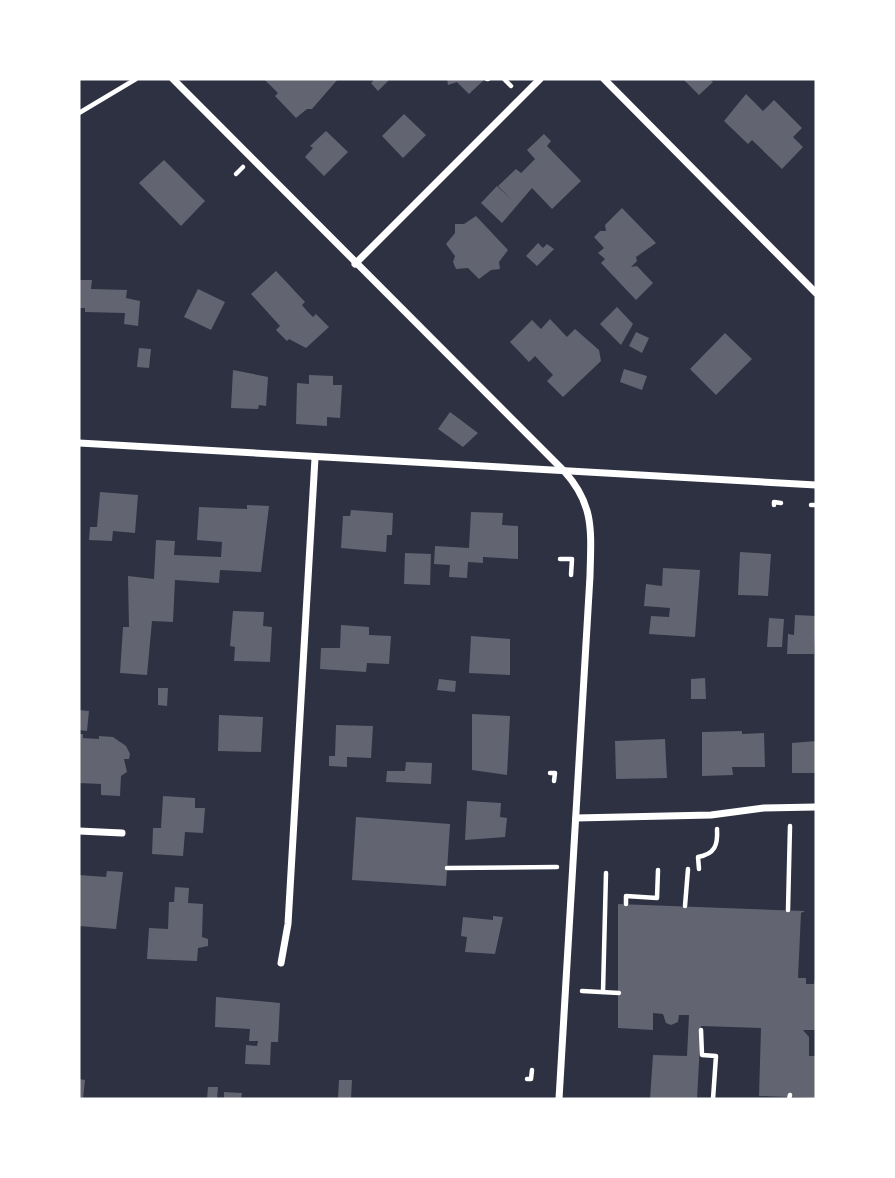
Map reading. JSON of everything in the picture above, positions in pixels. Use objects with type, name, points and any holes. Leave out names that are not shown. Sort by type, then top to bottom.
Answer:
[{"type":"street","points":[[173,79],[581,491],[590,524],[559,1099]]},
{"type":"street","points":[[355,264],[540,79]]},
{"type":"street","points":[[604,79],[816,293]]},
{"type":"street","points":[[79,443],[816,485]]},
{"type":"street","points":[[281,963],[288,925],[315,458]]},
{"type":"street","points":[[576,818],[711,815],[764,808],[816,807]]},
{"type":"street","points":[[79,831],[122,833]]},
{"type":"path","points":[[79,113],[136,79]]},
{"type":"path","points":[[774,505],[774,502],[781,503]]},
{"type":"path","points":[[560,559],[572,559],[572,575]]},
{"type":"path","points":[[550,773],[555,773],[554,781]]},
{"type":"path","points":[[788,910],[790,826]]},
{"type":"path","points":[[699,869],[698,857],[710,853],[716,845],[717,828]]},
{"type":"path","points":[[447,868],[551,869]]},
{"type":"path","points":[[685,906],[688,869]]},
{"type":"path","points":[[626,904],[626,897],[657,898],[658,870]]},
{"type":"path","points":[[603,992],[606,873]]},
{"type":"path","points":[[582,991],[619,993]]},
{"type":"path","points":[[701,1030],[702,1055],[716,1056],[713,1099]]},
{"type":"path","points":[[527,1079],[531,1079],[531,1070]]},
{"type":"building","points":[[264,79],[338,79],[312,109],[307,109],[296,118],[275,96],[278,93]]},
{"type":"building","points":[[375,79],[390,79],[378,91],[371,83]]},
{"type":"building","points":[[447,79],[485,79],[469,94],[457,82],[448,85]]},
{"type":"building","points":[[683,79],[709,79],[713,82],[699,95]]},
{"type":"building","points":[[746,94],[763,111],[774,100],[802,128],[793,137],[803,147],[782,169],[752,140],[748,144],[724,121]]},
{"type":"building","points":[[404,114],[426,135],[403,158],[382,136]]},
{"type":"building","points":[[326,131],[348,152],[324,176],[305,157],[313,148],[310,146]]},
{"type":"building","points":[[544,134],[551,141],[547,146],[581,181],[552,209],[532,188],[502,223],[481,203],[497,186],[513,201],[498,186],[516,169],[521,173],[535,159],[527,150]]},
{"type":"building","points":[[164,160],[205,201],[181,226],[139,183]]},
{"type":"building","points":[[622,208],[656,243],[636,257],[637,261],[631,267],[637,266],[653,283],[636,300],[601,263],[605,259],[598,253],[604,248],[594,237],[600,231],[606,231],[605,225]]},
{"type":"building","points":[[476,216],[508,250],[499,262],[500,269],[491,270],[479,279],[468,268],[456,269],[453,262],[455,256],[446,244],[455,233],[455,224],[464,224]]},
{"type":"building","points":[[538,243],[543,248],[547,244],[554,249],[537,266],[526,256]]},
{"type":"building","points":[[276,271],[305,302],[302,305],[307,311],[313,317],[316,314],[329,327],[306,348],[289,339],[287,341],[276,330],[280,326],[251,294]]},
{"type":"building","points":[[79,280],[92,280],[91,289],[127,290],[126,298],[140,301],[138,326],[124,324],[125,313],[85,312],[85,308],[79,308]]},
{"type":"building","points":[[198,289],[225,302],[211,330],[184,317]]},
{"type":"building","points":[[617,307],[633,324],[621,345],[600,324]]},
{"type":"building","points":[[550,319],[567,337],[575,329],[599,350],[601,361],[563,397],[547,381],[553,375],[535,356],[529,362],[510,342],[532,320],[541,329]]},
{"type":"building","points":[[636,332],[649,338],[642,353],[629,346]]},
{"type":"building","points":[[725,333],[752,359],[716,395],[690,369]]},
{"type":"building","points":[[139,348],[151,349],[149,368],[137,367]]},
{"type":"building","points":[[624,369],[647,376],[642,390],[620,382]]},
{"type":"building","points":[[233,370],[268,377],[266,406],[259,405],[258,409],[231,408]]},
{"type":"building","points":[[309,375],[333,376],[333,385],[342,385],[340,418],[327,417],[327,426],[296,424],[297,383],[309,384]]},
{"type":"building","points":[[450,412],[478,433],[463,447],[438,429]]},
{"type":"building","points":[[100,492],[138,495],[135,533],[113,531],[112,541],[89,540],[90,527],[97,527]]},
{"type":"building","points":[[247,505],[269,506],[261,572],[220,570],[219,583],[175,580],[173,622],[152,621],[147,675],[120,673],[123,627],[129,627],[128,576],[154,579],[156,540],[175,541],[174,555],[221,557],[222,542],[197,540],[199,507],[247,509]]},
{"type":"building","points":[[351,510],[393,513],[392,535],[387,535],[386,552],[341,548],[343,516],[350,516]]},
{"type":"building","points":[[471,512],[503,513],[502,525],[518,526],[518,559],[483,557],[483,563],[468,562],[467,578],[449,577],[450,565],[434,564],[435,546],[469,548]]},
{"type":"building","points":[[740,552],[771,554],[768,596],[738,595]]},
{"type":"building","points":[[405,553],[431,554],[430,585],[404,584]]},
{"type":"building","points":[[663,568],[700,570],[695,637],[649,634],[651,616],[669,617],[670,608],[644,606],[646,584],[662,586]]},
{"type":"building","points":[[233,611],[264,612],[263,626],[272,627],[270,662],[234,661],[235,647],[230,646]]},
{"type":"building","points":[[795,615],[816,616],[814,654],[787,654],[788,634],[794,635]]},
{"type":"building","points":[[769,618],[784,619],[782,647],[767,647]]},
{"type":"building","points":[[341,625],[369,627],[369,635],[391,636],[389,664],[367,663],[366,672],[320,669],[321,648],[340,648]]},
{"type":"building","points":[[471,636],[510,639],[510,675],[469,673]]},
{"type":"building","points":[[705,678],[706,699],[691,699],[691,679]]},
{"type":"building","points":[[439,679],[456,681],[455,692],[437,690]]},
{"type":"building","points":[[158,688],[168,688],[167,706],[158,705]]},
{"type":"building","points":[[79,710],[89,711],[87,731],[79,730]]},
{"type":"building","points":[[472,714],[510,716],[507,775],[472,770]]},
{"type":"building","points":[[219,715],[263,717],[261,752],[218,751]]},
{"type":"building","points":[[336,725],[373,726],[371,758],[347,757],[347,767],[329,766],[329,756],[335,756]]},
{"type":"building","points":[[742,731],[742,734],[764,733],[765,767],[732,767],[733,775],[702,776],[702,732]]},
{"type":"building","points":[[79,734],[83,734],[83,738],[113,737],[126,746],[130,754],[129,759],[124,759],[127,772],[121,776],[120,796],[101,795],[101,784],[79,783]]},
{"type":"building","points":[[665,739],[667,778],[616,779],[615,741]]},
{"type":"building","points":[[816,741],[816,773],[792,773],[792,743]]},
{"type":"building","points":[[406,762],[432,763],[431,784],[386,782],[387,771],[405,771]]},
{"type":"building","points":[[163,796],[195,798],[195,808],[205,808],[203,833],[185,832],[183,856],[152,854],[153,828],[161,828]]},
{"type":"building","points":[[467,801],[501,803],[500,817],[507,818],[505,837],[465,840]]},
{"type":"building","points":[[356,817],[450,824],[446,886],[352,880]]},
{"type":"building","points":[[107,871],[123,872],[116,929],[79,926],[79,875],[106,877]]},
{"type":"building","points":[[175,887],[189,888],[188,903],[203,904],[202,937],[208,939],[208,946],[198,948],[197,961],[147,959],[149,928],[168,929],[169,902],[174,902]]},
{"type":"building","points":[[618,904],[805,911],[801,913],[798,978],[806,978],[806,984],[814,984],[816,972],[816,1030],[803,1030],[809,1037],[809,1056],[816,1056],[816,1098],[759,1096],[761,1028],[701,1026],[697,1099],[650,1099],[653,1055],[687,1056],[689,1015],[679,1015],[678,1022],[671,1025],[666,1023],[663,1014],[653,1013],[653,1030],[618,1028]]},
{"type":"building","points":[[493,916],[503,917],[495,954],[465,952],[467,937],[461,936],[463,917],[493,920]]},
{"type":"building","points":[[216,997],[280,1003],[278,1042],[271,1042],[270,1065],[245,1064],[246,1045],[257,1046],[258,1041],[249,1041],[250,1029],[215,1027]]},
{"type":"building","points":[[79,1079],[85,1080],[83,1099],[79,1099]]},
{"type":"building","points":[[339,1080],[352,1080],[351,1099],[338,1099]]},
{"type":"building","points":[[208,1087],[218,1087],[217,1099],[207,1099]]},
{"type":"building","points":[[224,1092],[242,1093],[241,1099],[224,1099]]}]
